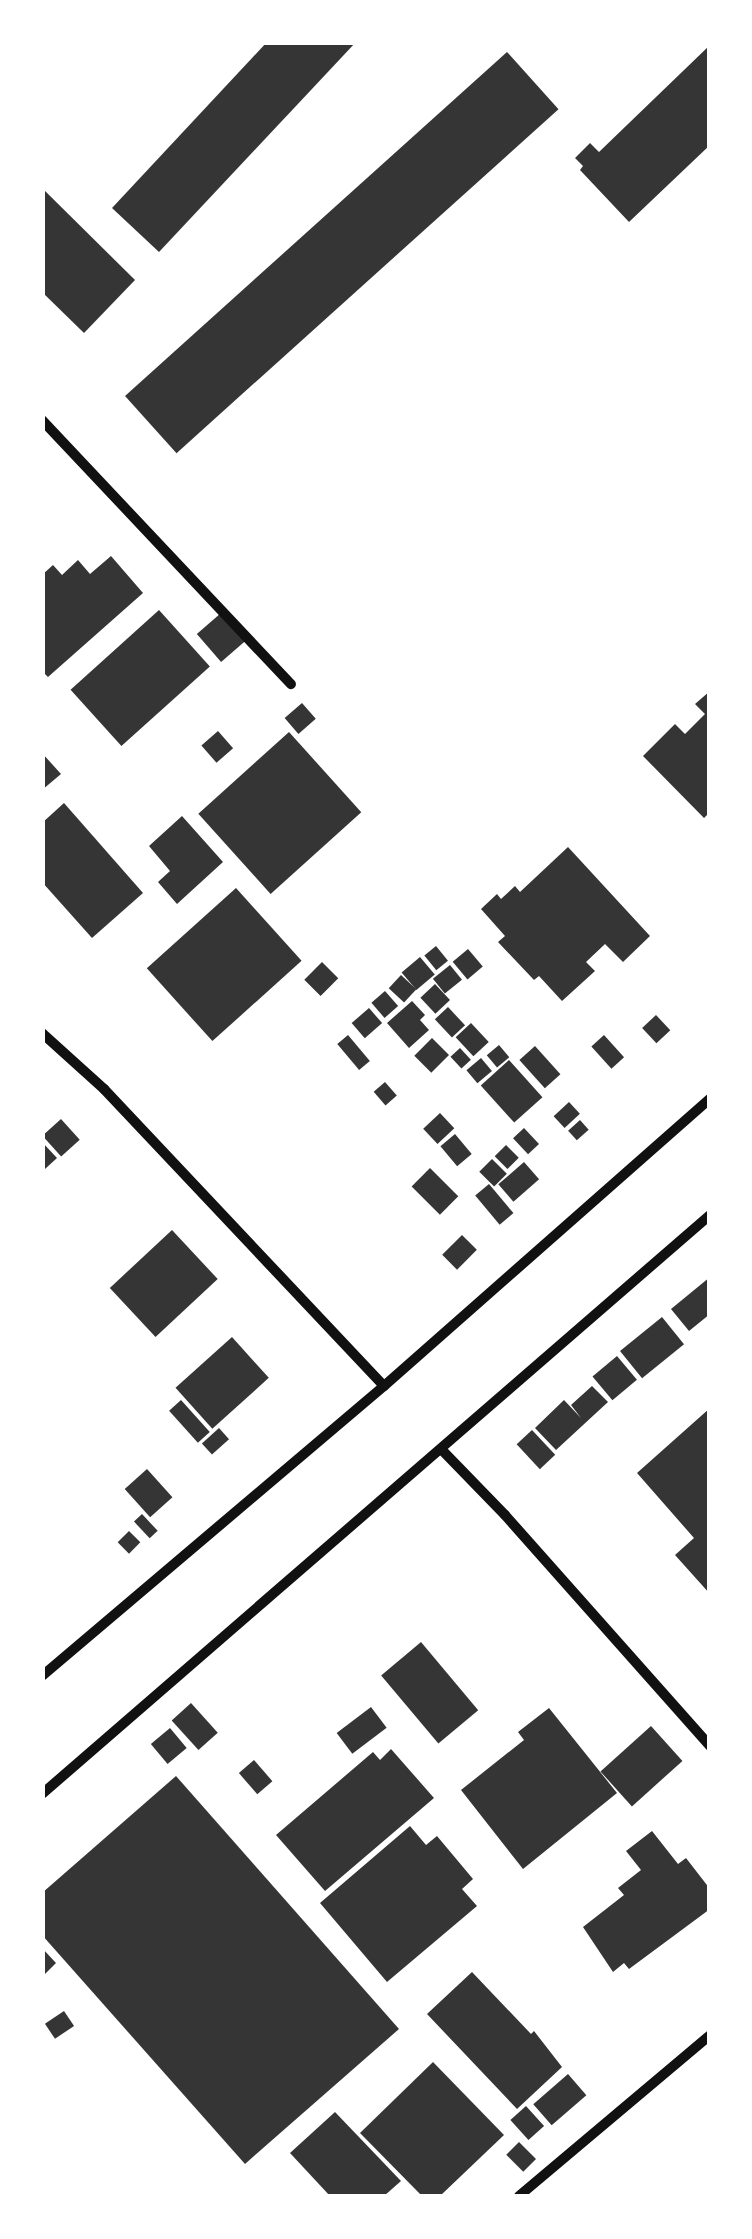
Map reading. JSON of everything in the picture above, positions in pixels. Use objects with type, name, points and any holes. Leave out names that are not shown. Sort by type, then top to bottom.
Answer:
[{"type":"street","points":[[42,420],[291,684]]},
{"type":"street","points":[[42,1033],[104,1089],[384,1386]]},
{"type":"street","points":[[42,1676],[384,1386],[710,1099]]},
{"type":"street","points":[[42,1794],[710,1215]]},
{"type":"street","points":[[441,1449],[506,1515],[710,1746]]},
{"type":"street","points":[[520,2196],[710,2035]]},
{"type":"building","points":[[267,42],[356,42],[159,252],[112,208]]},
{"type":"building","points":[[710,45],[710,145],[629,222],[580,170],[583,166],[575,158],[590,143],[599,152]]},
{"type":"building","points":[[507,52],[559,109],[177,453],[125,396]]},
{"type":"building","points":[[42,188],[135,280],[84,333],[42,292]]},
{"type":"building","points":[[111,556],[143,593],[48,677],[42,671],[42,575],[53,565],[62,575],[78,560],[90,574]]},
{"type":"building","points":[[159,610],[210,666],[121,746],[71,690]]},
{"type":"building","points":[[221,613],[245,641],[221,662],[197,634]]},
{"type":"building","points":[[710,691],[710,812],[704,818],[643,756],[675,724],[685,734],[705,714],[695,704]]},
{"type":"building","points":[[302,703],[316,719],[298,734],[285,718]]},
{"type":"building","points":[[218,731],[233,748],[216,763],[201,745]]},
{"type":"building","points":[[289,732],[361,812],[271,894],[198,814]]},
{"type":"building","points":[[42,753],[61,774],[42,790]]},
{"type":"building","points":[[64,803],[143,893],[92,938],[42,882],[42,823]]},
{"type":"building","points":[[182,816],[223,862],[177,904],[158,882],[170,871],[149,846]]},
{"type":"building","points":[[568,847],[650,936],[623,962],[605,944],[586,962],[595,971],[562,1001],[539,976],[534,980],[498,942],[505,936],[481,909],[497,894],[501,899],[515,886],[520,892]]},
{"type":"building","points":[[236,888],[302,961],[212,1041],[147,968]]},
{"type":"building","points":[[436,946],[448,961],[436,970],[424,955]]},
{"type":"building","points":[[468,949],[483,967],[467,979],[453,962]]},
{"type":"building","points":[[420,957],[435,975],[416,990],[402,972]]},
{"type":"building","points":[[322,962],[338,978],[321,996],[304,980]]},
{"type":"building","points":[[450,965],[462,980],[445,994],[433,979]]},
{"type":"building","points":[[401,975],[416,989],[404,1002],[389,988]]},
{"type":"building","points":[[435,984],[450,1000],[435,1014],[420,998]]},
{"type":"building","points":[[385,991],[398,1006],[385,1018],[371,1003]]},
{"type":"building","points":[[412,1001],[425,1015],[420,1020],[429,1030],[409,1048],[387,1023]]},
{"type":"building","points":[[448,1007],[465,1025],[452,1038],[435,1019]]},
{"type":"building","points":[[369,1008],[382,1023],[365,1038],[352,1023]]},
{"type":"building","points":[[656,1015],[670,1030],[656,1043],[642,1028]]},
{"type":"building","points":[[471,1023],[489,1042],[473,1056],[456,1037]]},
{"type":"building","points":[[348,1035],[370,1061],[359,1070],[337,1044]]},
{"type":"building","points":[[604,1035],[624,1057],[611,1069],[591,1046]]},
{"type":"building","points":[[432,1038],[449,1055],[431,1073],[414,1056]]},
{"type":"building","points":[[499,1045],[509,1057],[497,1068],[487,1055]]},
{"type":"building","points":[[535,1046],[560,1074],[545,1088],[519,1060]]},
{"type":"building","points":[[460,1048],[471,1060],[461,1069],[450,1057]]},
{"type":"building","points":[[481,1058],[492,1071],[477,1083],[466,1070]]},
{"type":"building","points":[[509,1060],[542,1097],[514,1123],[481,1085]]},
{"type":"building","points":[[385,1082],[397,1096],[385,1105],[374,1092]]},
{"type":"building","points":[[569,1102],[580,1114],[565,1128],[554,1116]]},
{"type":"building","points":[[440,1113],[454,1128],[438,1144],[423,1129]]},
{"type":"building","points":[[61,1119],[80,1140],[61,1157],[42,1136]]},
{"type":"building","points":[[580,1120],[589,1130],[577,1140],[568,1131]]},
{"type":"building","points":[[524,1128],[539,1144],[528,1154],[513,1138]]},
{"type":"building","points":[[455,1134],[472,1154],[457,1166],[440,1146]]},
{"type":"building","points":[[42,1142],[57,1158],[45,1169],[42,1166]]},
{"type":"building","points":[[506,1145],[519,1158],[507,1169],[495,1156]]},
{"type":"building","points":[[492,1159],[507,1174],[494,1187],[479,1172]]},
{"type":"building","points":[[524,1162],[539,1179],[513,1202],[498,1184]]},
{"type":"building","points":[[430,1168],[458,1196],[440,1215],[412,1186]]},
{"type":"building","points":[[489,1184],[513,1213],[500,1225],[475,1196]]},
{"type":"building","points":[[172,1230],[218,1279],[156,1337],[110,1288]]},
{"type":"building","points":[[462,1235],[477,1250],[457,1270],[442,1255]]},
{"type":"building","points":[[710,1277],[710,1314],[689,1331],[671,1309]]},
{"type":"building","points":[[662,1317],[684,1344],[642,1378],[620,1351]]},
{"type":"building","points":[[232,1337],[269,1378],[212,1429],[176,1388]]},
{"type":"building","points":[[617,1356],[637,1380],[612,1400],[592,1377]]},
{"type":"building","points":[[592,1386],[608,1402],[556,1450],[535,1428],[564,1400],[581,1418],[571,1405]]},
{"type":"building","points":[[181,1400],[210,1432],[198,1443],[169,1411]]},
{"type":"building","points":[[710,1408],[710,1594],[675,1555],[694,1538],[637,1473]]},
{"type":"building","points":[[219,1428],[229,1439],[212,1455],[202,1443]]},
{"type":"building","points":[[532,1430],[555,1455],[540,1469],[517,1444]]},
{"type":"building","points":[[147,1469],[172,1497],[150,1517],[125,1489]]},
{"type":"building","points":[[142,1514],[158,1531],[150,1538],[134,1522]]},
{"type":"building","points":[[129,1531],[140,1542],[129,1554],[118,1542]]},
{"type":"building","points":[[421,1642],[478,1710],[438,1744],[381,1675]]},
{"type":"building","points":[[191,1703],[218,1733],[198,1750],[172,1720]]},
{"type":"building","points":[[371,1707],[387,1728],[352,1754],[337,1733]]},
{"type":"building","points":[[549,1708],[617,1793],[523,1869],[461,1790],[524,1740],[518,1732]]},
{"type":"building","points":[[651,1726],[682,1761],[632,1806],[600,1772]]},
{"type":"building","points":[[170,1728],[187,1748],[168,1764],[151,1744]]},
{"type":"building","points":[[391,1749],[434,1798],[325,1891],[276,1835],[373,1752],[380,1760]]},
{"type":"building","points":[[254,1760],[272,1781],[257,1794],[239,1773]]},
{"type":"building","points":[[176,1776],[399,2029],[245,2164],[42,1935],[42,1893]]},
{"type":"building","points":[[410,1826],[426,1845],[437,1836],[473,1879],[462,1889],[477,1906],[387,1982],[320,1903]]},
{"type":"building","points":[[652,1831],[678,1864],[686,1858],[710,1889],[710,1909],[629,1969],[624,1963],[613,1972],[583,1927],[624,1895],[618,1888],[641,1870],[626,1851]]},
{"type":"building","points":[[42,1948],[56,1963],[45,1974],[42,1971]]},
{"type":"building","points":[[472,1972],[531,2034],[534,2031],[562,2067],[517,2109],[427,2014]]},
{"type":"building","points":[[64,2011],[74,2026],[55,2039],[45,2024]]},
{"type":"building","points":[[433,2062],[504,2135],[440,2196],[422,2196],[360,2133]]},
{"type":"building","points":[[568,2074],[586,2095],[552,2125],[533,2104]]},
{"type":"building","points":[[526,2106],[544,2126],[528,2140],[510,2120]]},
{"type":"building","points":[[335,2112],[401,2181],[384,2196],[330,2196],[290,2153]]},
{"type":"building","points":[[519,2142],[536,2159],[523,2172],[506,2155]]}]
